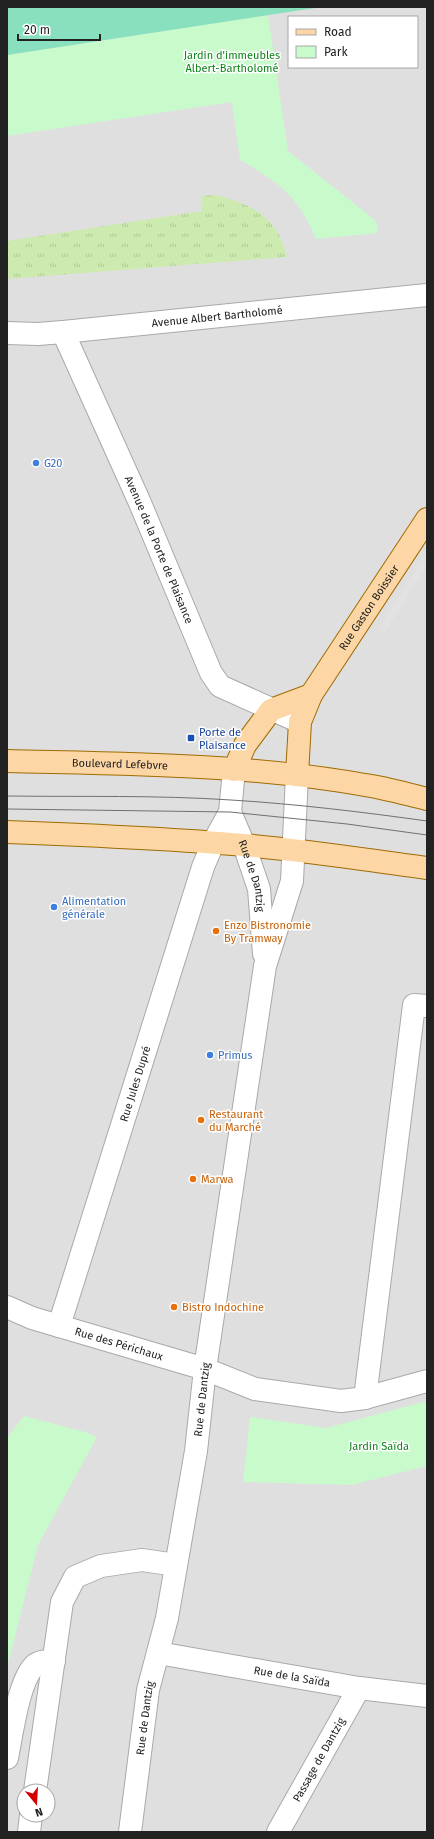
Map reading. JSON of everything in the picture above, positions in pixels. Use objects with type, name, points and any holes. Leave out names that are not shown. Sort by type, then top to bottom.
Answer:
[{"type":"main road","name":"Rue Gaston Boissier","points":[[297,775],[300,722],[311,695],[427,519]]},
{"type":"main road","points":[[234,770],[245,745],[271,710],[311,695]]},
{"type":"main road","name":"Boulevard Lefebvre","points":[[7,761],[151,764],[297,775],[365,785],[427,799]]},
{"type":"main road","points":[[7,832],[122,836],[244,845],[294,850],[427,868]]},
{"type":"street","name":"Avenue Albert Bartholomé","points":[[7,333],[63,332],[427,295]]},
{"type":"street","name":"Avenue de la Porte de Plaisance","points":[[63,332],[140,503],[211,673],[220,686],[300,722]]},
{"type":"street","points":[[213,843],[230,812],[234,770]]},
{"type":"street","points":[[294,850],[297,775]]},
{"type":"street","name":"Rue de Dantzig","points":[[230,812],[244,845],[259,889],[265,966]]},
{"type":"street","name":"Rue Jules Dupré","points":[[59,1326],[198,881],[213,843]]},
{"type":"street","name":"Rue de Dantzig","points":[[130,1832],[148,1690],[167,1618],[196,1451],[205,1370],[265,966],[292,880],[294,850]]},
{"type":"street","points":[[365,1398],[414,1004],[427,1006]]},
{"type":"street","name":"Rue des Périchaux","points":[[7,1307],[32,1318],[205,1370],[255,1389],[341,1401],[365,1398],[427,1381]]},
{"type":"street","name":"Rue des Périchaux","points":[[7,1316],[32,1318]]},
{"type":"street","points":[[36,1783],[62,1602],[74,1577],[101,1566],[142,1560],[176,1565]]},
{"type":"street","name":"Rue de la Saïda","points":[[158,1653],[359,1688],[427,1696]]},
{"type":"street","points":[[7,1758],[24,1681],[34,1665],[43,1661],[54,1661]]},
{"type":"street","name":"Passage de Dantzig","points":[[285,1830],[359,1688]]},
{"type":"shaded area","points":[[7,7],[427,7],[427,1832],[7,1832]]},
{"type":"shaded area","points":[[427,551],[427,565],[385,633],[378,630]]},
{"type":"green space","points":[[7,7],[322,7],[7,55]]},
{"type":"green space","name":"Jardin d'immeubles Albert-Bartholomé","points":[[268,15],[288,151],[376,221],[378,233],[316,239],[295,201],[277,184],[240,160],[232,102],[7,136],[7,55]]},
{"type":"green space","points":[[216,195],[241,203],[262,214],[277,231],[283,243],[287,257],[7,279],[7,241],[202,211],[201,196]]},
{"type":"green space","name":"Jardin Saïda","points":[[427,1401],[427,1466],[352,1485],[243,1482],[250,1417],[326,1428]]},
{"type":"green space","points":[[24,1416],[85,1432],[97,1437],[38,1545],[7,1668],[7,1438]]},
{"type":"tram line","points":[[7,796],[203,798],[378,814],[427,821]]},
{"type":"tram line","points":[[7,809],[230,812],[347,824],[427,835]]},
{"type":"place","name":"G20","points":[[36,463]]},
{"type":"place","name":"Porte de Plaisance","points":[[191,738]]},
{"type":"place","name":"Alimentation générale","points":[[54,907]]},
{"type":"place","name":"Enzo Bistronomie By Tramway","points":[[216,931]]},
{"type":"place","name":"Primus","points":[[210,1055]]},
{"type":"place","name":"Restaurant du Marché","points":[[201,1120]]},
{"type":"place","name":"Marwa","points":[[193,1179]]},
{"type":"place","name":"Bistro Indochine","points":[[174,1307]]}]
